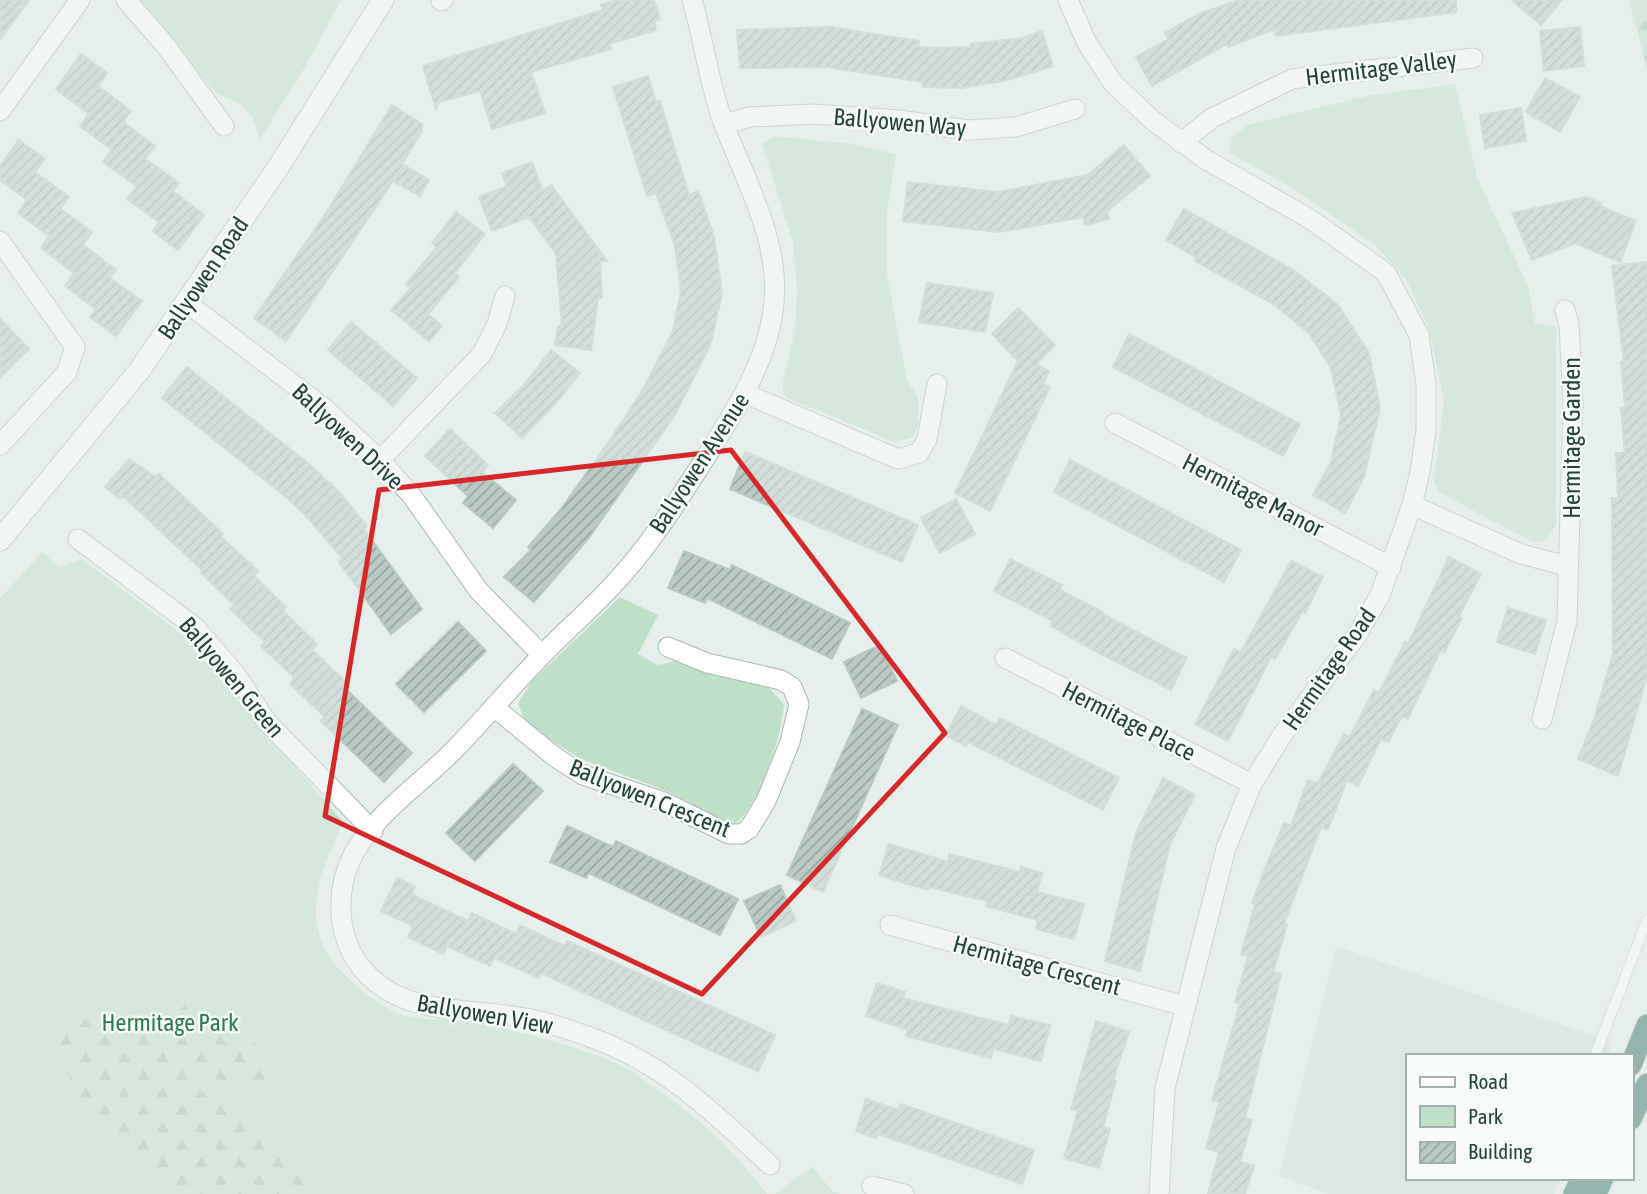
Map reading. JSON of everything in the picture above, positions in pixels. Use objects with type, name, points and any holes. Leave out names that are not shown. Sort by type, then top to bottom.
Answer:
[{"type":"highway","points":[[1633,1060],[1647,1025]]},
{"type":"highway","points":[[1633,1115],[1647,1084]]},
{"type":"street","points":[[0,111],[80,0]]},
{"type":"street","points":[[126,0],[166,46],[224,126]]},
{"type":"street","name":"Ballyowen Road","points":[[0,540],[139,371],[279,166],[383,0]]},
{"type":"street","name":"Hermitage Road","points":[[1068,0],[1087,43],[1113,83],[1181,143],[1310,219],[1386,273],[1419,335],[1426,384],[1426,430],[1412,505],[1380,595],[1357,635],[1281,737],[1252,784],[1226,848],[1165,1088],[1159,1194]]},
{"type":"street","name":"Ballyowen Avenue","points":[[373,831],[542,655],[614,585],[670,513],[746,394],[763,353],[773,314],[772,265],[764,220],[724,124],[692,1]]},
{"type":"street","name":"Hermitage Valley","points":[[1181,143],[1212,118],[1292,79],[1473,58]]},
{"type":"street","name":"Ballyowen Way","points":[[724,124],[750,117],[814,114],[899,120],[968,130],[1016,127],[1075,109]]},
{"type":"street","points":[[0,241],[75,347],[67,372],[0,445]]},
{"type":"street","points":[[380,460],[482,354],[497,324],[505,296]]},
{"type":"street","name":"Ballyowen Drive","points":[[187,303],[323,407],[380,460],[412,496],[479,591],[542,655]]},
{"type":"street","name":"Hermitage Garden","points":[[1542,719],[1567,621],[1573,404],[1569,325],[1565,310]]},
{"type":"street","points":[[746,394],[898,459],[919,453],[927,439],[937,384]]},
{"type":"street","name":"Hermitage Manor","points":[[1115,423],[1391,567]]},
{"type":"street","points":[[1412,505],[1521,554],[1567,566]]},
{"type":"street","name":"Ballyowen Green","points":[[78,539],[167,603],[195,627],[237,676],[267,722],[373,831]]},
{"type":"street","name":"Ballyowen Crescent","points":[[494,707],[547,751],[583,775],[664,802],[729,834],[741,834],[749,829],[766,801],[790,742],[799,704],[792,687],[781,680],[707,663],[668,646]]},
{"type":"street","name":"Hermitage Place","points":[[1005,658],[1252,784]]},
{"type":"street","name":"Ballyowen View","points":[[373,831],[355,851],[341,886],[340,915],[349,950],[366,973],[392,996],[422,1004],[528,1018],[589,1036],[642,1061],[699,1097],[770,1165]]},
{"type":"street","name":"Hermitage Crescent","points":[[890,925],[1184,1006]]},
{"type":"street","points":[[872,1186],[904,1194]]},
{"type":"lane","points":[[1596,1054],[1647,920]]},
{"type":"highlighted area","points":[[731,450],[945,733],[702,994],[325,816],[379,490]]},
{"type":"shaded area","points":[[1336,946],[1610,1041],[1610,1054],[1406,1054],[1406,1180],[1560,1180],[1554,1194],[1329,1194],[1279,1176]]},
{"type":"green space","points":[[137,0],[341,0],[302,72],[260,139],[253,118],[241,104],[217,94]]},
{"type":"green space","points":[[1629,0],[1647,0],[1647,67]]},
{"type":"green space","points":[[1455,84],[1478,180],[1528,286],[1535,324],[1556,326],[1556,524],[1546,540],[1533,542],[1438,492],[1434,480],[1444,401],[1429,329],[1406,279],[1375,245],[1292,188],[1229,152],[1232,137],[1248,125],[1367,96]]},
{"type":"green space","points":[[775,137],[847,143],[896,154],[887,211],[887,275],[907,381],[918,397],[918,426],[913,437],[895,442],[785,397],[782,385],[795,329],[797,290],[793,242],[762,144]]},
{"type":"green space","name":"Hermitage Park","points":[[42,552],[59,567],[82,559],[180,633],[343,822],[320,883],[316,903],[317,922],[321,940],[331,959],[353,983],[399,1014],[424,1019],[467,1021],[506,1029],[564,1044],[625,1067],[703,1125],[729,1149],[767,1194],[0,1194],[0,599]]},
{"type":"green space","points":[[620,597],[658,615],[638,654],[658,665],[675,661],[769,688],[784,704],[779,734],[768,770],[752,803],[733,825],[667,791],[581,759],[526,725],[518,703],[532,681]]},
{"type":"green space","points":[[192,1000],[240,1029],[276,1064],[268,1085],[198,1089],[270,1133],[303,1173],[304,1194],[189,1194],[159,1176],[92,1127],[50,1033],[96,1016],[122,1013],[158,1037],[168,1018]]},
{"type":"green space","points":[[812,1167],[833,1192],[840,1194],[775,1194]]},
{"type":"building","points":[[0,0],[29,0],[0,39]]},
{"type":"building","points":[[617,0],[654,0],[660,19],[654,21],[656,30],[609,44],[611,49],[531,72],[545,113],[492,129],[480,91],[439,102],[436,109],[423,66],[603,10],[601,5]]},
{"type":"building","points":[[1239,0],[1456,0],[1456,12],[1276,36],[1275,29],[1228,47],[1227,44],[1152,86],[1136,57],[1168,39],[1165,33],[1199,14]]},
{"type":"building","points":[[1512,0],[1562,0],[1541,25]]},
{"type":"building","points":[[830,27],[919,41],[918,47],[932,48],[971,47],[971,44],[1023,38],[1042,31],[1053,66],[1008,80],[962,88],[923,87],[923,82],[827,67],[740,68],[737,30]]},
{"type":"building","points":[[1580,27],[1584,66],[1544,71],[1540,31]]},
{"type":"building","points":[[81,54],[107,73],[98,86],[131,111],[123,122],[155,146],[145,159],[179,183],[173,191],[204,215],[178,250],[153,231],[159,222],[127,199],[137,186],[103,162],[112,150],[80,126],[89,114],[56,89]]},
{"type":"building","points":[[648,76],[656,102],[660,101],[689,195],[698,191],[705,210],[714,237],[722,294],[710,346],[674,416],[588,539],[534,602],[504,577],[531,550],[528,547],[561,509],[612,437],[641,393],[673,331],[681,291],[675,246],[656,193],[647,196],[613,87]]},
{"type":"building","points":[[1545,78],[1580,97],[1560,132],[1526,112]]},
{"type":"building","points":[[392,105],[422,124],[422,131],[402,164],[429,180],[420,196],[393,181],[286,341],[254,318],[326,213]]},
{"type":"building","points":[[1521,108],[1526,141],[1485,148],[1480,115]]},
{"type":"building","points":[[19,140],[45,159],[35,172],[69,197],[60,209],[92,232],[83,245],[116,270],[110,278],[142,301],[116,336],[90,317],[96,309],[65,286],[74,273],[41,248],[49,236],[18,213],[27,200],[0,180],[0,166]]},
{"type":"building","points":[[1124,145],[1150,176],[1107,211],[1109,219],[1085,225],[1083,217],[999,232],[903,221],[908,182],[998,192],[1088,175]]},
{"type":"building","points":[[532,162],[543,191],[551,185],[607,261],[600,261],[602,298],[598,298],[591,350],[555,345],[558,326],[562,326],[556,254],[543,236],[529,217],[492,231],[479,197],[507,186],[502,173]]},
{"type":"building","points":[[1586,197],[1636,221],[1620,262],[1575,243],[1532,260],[1512,213]]},
{"type":"building","points":[[1184,209],[1295,271],[1338,305],[1369,353],[1380,408],[1364,477],[1345,513],[1313,495],[1331,462],[1341,415],[1331,368],[1308,332],[1273,304],[1195,261],[1197,258],[1166,240]]},
{"type":"building","points":[[456,212],[485,234],[455,273],[459,277],[428,314],[442,326],[429,341],[391,310],[411,288],[406,284],[437,247],[432,243]]},
{"type":"building","points":[[1647,262],[1647,676],[1618,776],[1578,759],[1594,719],[1613,654],[1612,498],[1618,498],[1616,453],[1625,453],[1621,408],[1625,408],[1621,362],[1624,362],[1612,266]]},
{"type":"building","points":[[927,283],[993,293],[985,332],[919,322]]},
{"type":"building","points":[[1018,308],[1055,345],[1036,365],[1049,371],[1043,384],[1050,387],[990,511],[955,493],[1018,361],[992,334]]},
{"type":"building","points":[[0,319],[29,349],[0,377]]},
{"type":"building","points":[[351,322],[417,378],[393,406],[328,350]]},
{"type":"building","points":[[1129,334],[1300,424],[1283,456],[1113,367]]},
{"type":"building","points":[[551,350],[580,373],[522,438],[495,413],[524,385]]},
{"type":"building","points":[[187,367],[310,465],[338,491],[367,526],[364,529],[422,609],[391,634],[339,562],[343,559],[309,519],[284,495],[162,398]]},
{"type":"building","points":[[450,429],[488,465],[482,472],[516,500],[493,528],[463,503],[468,496],[425,456]]},
{"type":"building","points":[[745,452],[918,525],[902,562],[730,489]]},
{"type":"building","points":[[129,459],[156,477],[159,474],[223,534],[221,537],[258,571],[254,576],[286,607],[283,611],[317,644],[312,650],[346,682],[343,686],[412,753],[384,782],[321,721],[325,717],[290,684],[295,678],[261,646],[265,642],[230,609],[234,605],[201,573],[203,571],[123,496],[120,499],[105,487]]},
{"type":"building","points":[[1070,460],[1241,550],[1224,582],[1054,492]]},
{"type":"building","points":[[956,499],[975,534],[940,553],[921,518]]},
{"type":"building","points":[[684,551],[730,570],[732,565],[850,623],[832,659],[707,598],[705,603],[668,588]]},
{"type":"building","points":[[1449,557],[1481,574],[1459,616],[1462,618],[1444,653],[1440,651],[1408,719],[1402,716],[1388,742],[1381,739],[1358,786],[1347,780],[1328,830],[1321,827],[1284,924],[1287,925],[1273,972],[1281,974],[1245,1118],[1252,1120],[1240,1162],[1254,1166],[1245,1194],[1208,1194],[1219,1152],[1206,1148],[1219,1102],[1212,1100],[1240,1004],[1235,1002],[1248,956],[1241,954],[1255,904],[1252,903],[1284,823],[1291,826],[1308,780],[1318,783],[1344,734],[1350,737],[1374,690],[1379,693],[1405,642],[1408,644]]},
{"type":"building","points":[[1010,559],[1062,585],[1060,590],[1103,612],[1102,614],[1187,658],[1171,690],[1093,650],[1051,626],[1053,621],[994,591]]},
{"type":"building","points":[[1291,561],[1323,577],[1305,613],[1303,611],[1275,659],[1271,657],[1228,741],[1195,724],[1234,649],[1241,652]]},
{"type":"building","points":[[1508,608],[1546,620],[1535,654],[1497,642]]},
{"type":"building","points":[[458,622],[486,651],[424,712],[396,684]]},
{"type":"building","points":[[880,645],[897,681],[861,698],[844,662]]},
{"type":"building","points":[[961,706],[996,725],[1000,718],[1119,778],[1103,810],[968,742],[966,746],[946,735]]},
{"type":"building","points":[[862,709],[898,725],[823,892],[787,875]]},
{"type":"building","points":[[513,764],[543,791],[475,861],[446,833]]},
{"type":"building","points":[[1163,778],[1195,795],[1170,844],[1140,971],[1105,961],[1136,833]]},
{"type":"building","points":[[567,826],[613,847],[616,841],[738,899],[720,935],[589,873],[586,878],[550,862]]},
{"type":"building","points":[[889,844],[948,862],[949,854],[1020,872],[1021,867],[1042,873],[1037,892],[1084,904],[1074,939],[1036,929],[1038,920],[986,906],[987,901],[929,887],[928,890],[879,875]]},
{"type":"building","points":[[397,878],[415,887],[411,894],[468,921],[472,913],[516,934],[520,925],[565,946],[567,941],[775,1035],[758,1072],[541,973],[539,978],[494,958],[490,966],[447,946],[443,954],[408,937],[413,926],[381,911]]},
{"type":"building","points":[[780,885],[796,921],[761,937],[744,901]]},
{"type":"building","points":[[877,983],[905,992],[903,998],[1009,1025],[1011,1016],[1050,1025],[1041,1061],[993,1049],[991,1058],[906,1036],[908,1030],[866,1016]]},
{"type":"building","points":[[1096,1021],[1129,1032],[1113,1080],[1116,1081],[1103,1127],[1110,1129],[1099,1168],[1064,1158],[1078,1111],[1071,1109]]},
{"type":"building","points":[[866,1099],[898,1110],[901,1104],[1034,1150],[1022,1184],[878,1134],[876,1138],[856,1131]]}]
